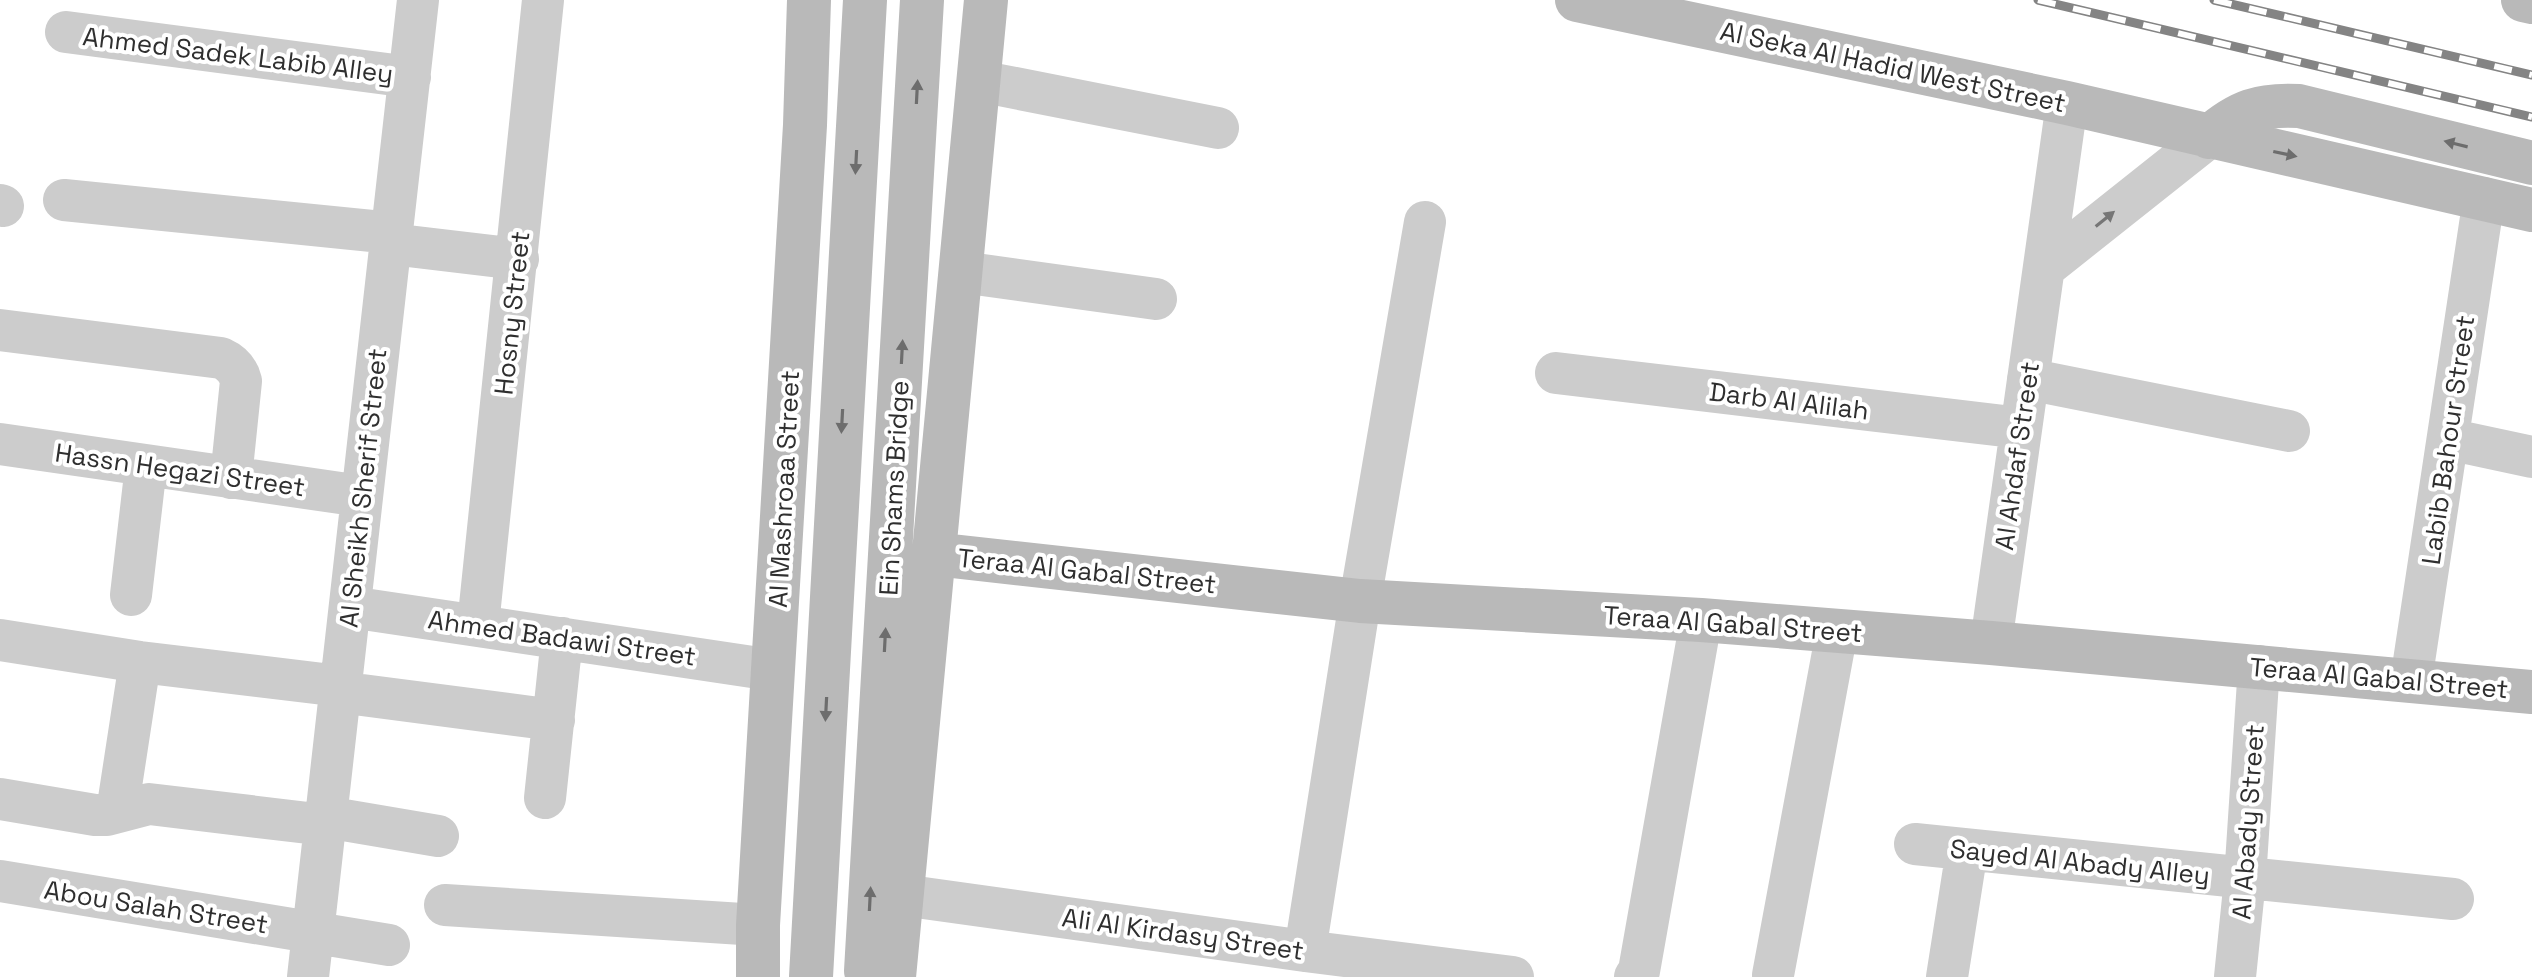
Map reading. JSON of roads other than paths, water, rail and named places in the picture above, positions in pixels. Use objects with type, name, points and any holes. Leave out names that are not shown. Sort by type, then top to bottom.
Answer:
[{"type":"street","name":"Al Sheikh Sherif Street","points":[[308,977],[418,0]]},
{"type":"street","name":"Hosny Street","points":[[478,625],[543,0]]},
{"type":"street","name":"Al Mashroaa Street","points":[[758,977],[758,925],[804,141],[809,0]]},
{"type":"street","points":[[812,972],[865,0]]},
{"type":"street","name":"Ein Shams Bridge","points":[[866,977],[922,0]]},
{"type":"street","points":[[894,977],[986,0]]},
{"type":"street","name":"Al Seka Al Hadid West Street","points":[[1577,0],[2067,103],[2532,210]]},
{"type":"street","points":[[2523,0],[2532,2]]},
{"type":"street","name":"Ahmed Sadek Labib Alley","points":[[66,32],[410,77]]},
{"type":"street","points":[[979,81],[1218,128]]},
{"type":"street","name":"Al Ahdaf Street","points":[[1991,643],[2067,103]]},
{"type":"street","points":[[2044,268],[2228,121],[2250,110],[2274,105],[2299,106],[2532,163]]},
{"type":"street","name":"Labib Bahour Street","points":[[2411,681],[2484,198]]},
{"type":"street","points":[[64,200],[392,239],[518,259]]},
{"type":"street","points":[[1305,951],[1360,601],[1425,222]]},
{"type":"street","points":[[961,272],[1156,299]]},
{"type":"street","points":[[0,330],[228,361],[239,373],[241,381],[231,478]]},
{"type":"street","name":"Darb Al Alilah","points":[[1556,373],[2021,428]]},
{"type":"street","points":[[2028,379],[2289,431]]},
{"type":"street","points":[[2448,439],[2532,457]]},
{"type":"street","name":"Hassn Hegazi Street","points":[[0,444],[361,496]]},
{"type":"street","points":[[131,595],[146,466]]},
{"type":"street","name":"Teraa Al Gabal Street","points":[[934,554],[1360,601],[1701,620],[2532,692]]},
{"type":"street","name":"Ahmed Badawi Street","points":[[350,607],[773,670]]},
{"type":"street","points":[[1635,977],[1639,971],[1701,620]]},
{"type":"street","points":[[1773,975],[1837,631]]},
{"type":"street","points":[[545,798],[562,638]]},
{"type":"street","points":[[0,640],[554,720]]},
{"type":"street","points":[[117,812],[140,662]]},
{"type":"street","name":"Al Abady Street","points":[[2235,977],[2245,879],[2259,666]]},
{"type":"street","points":[[0,799],[95,815],[149,804],[326,821],[438,836]]},
{"type":"street","name":"Sayed Al Abady Alley","points":[[1915,844],[2453,899]]},
{"type":"street","points":[[1947,977],[1967,850]]},
{"type":"street","name":"Abou Salah Street","points":[[0,881],[389,945]]},
{"type":"street","name":"Ali Al Kirdasy Street","points":[[902,895],[1513,977]]},
{"type":"street","points":[[445,905],[758,925]]},
{"type":"railway","points":[[2038,0],[2532,117]]},
{"type":"railway","points":[[2214,0],[2532,75]]}]
